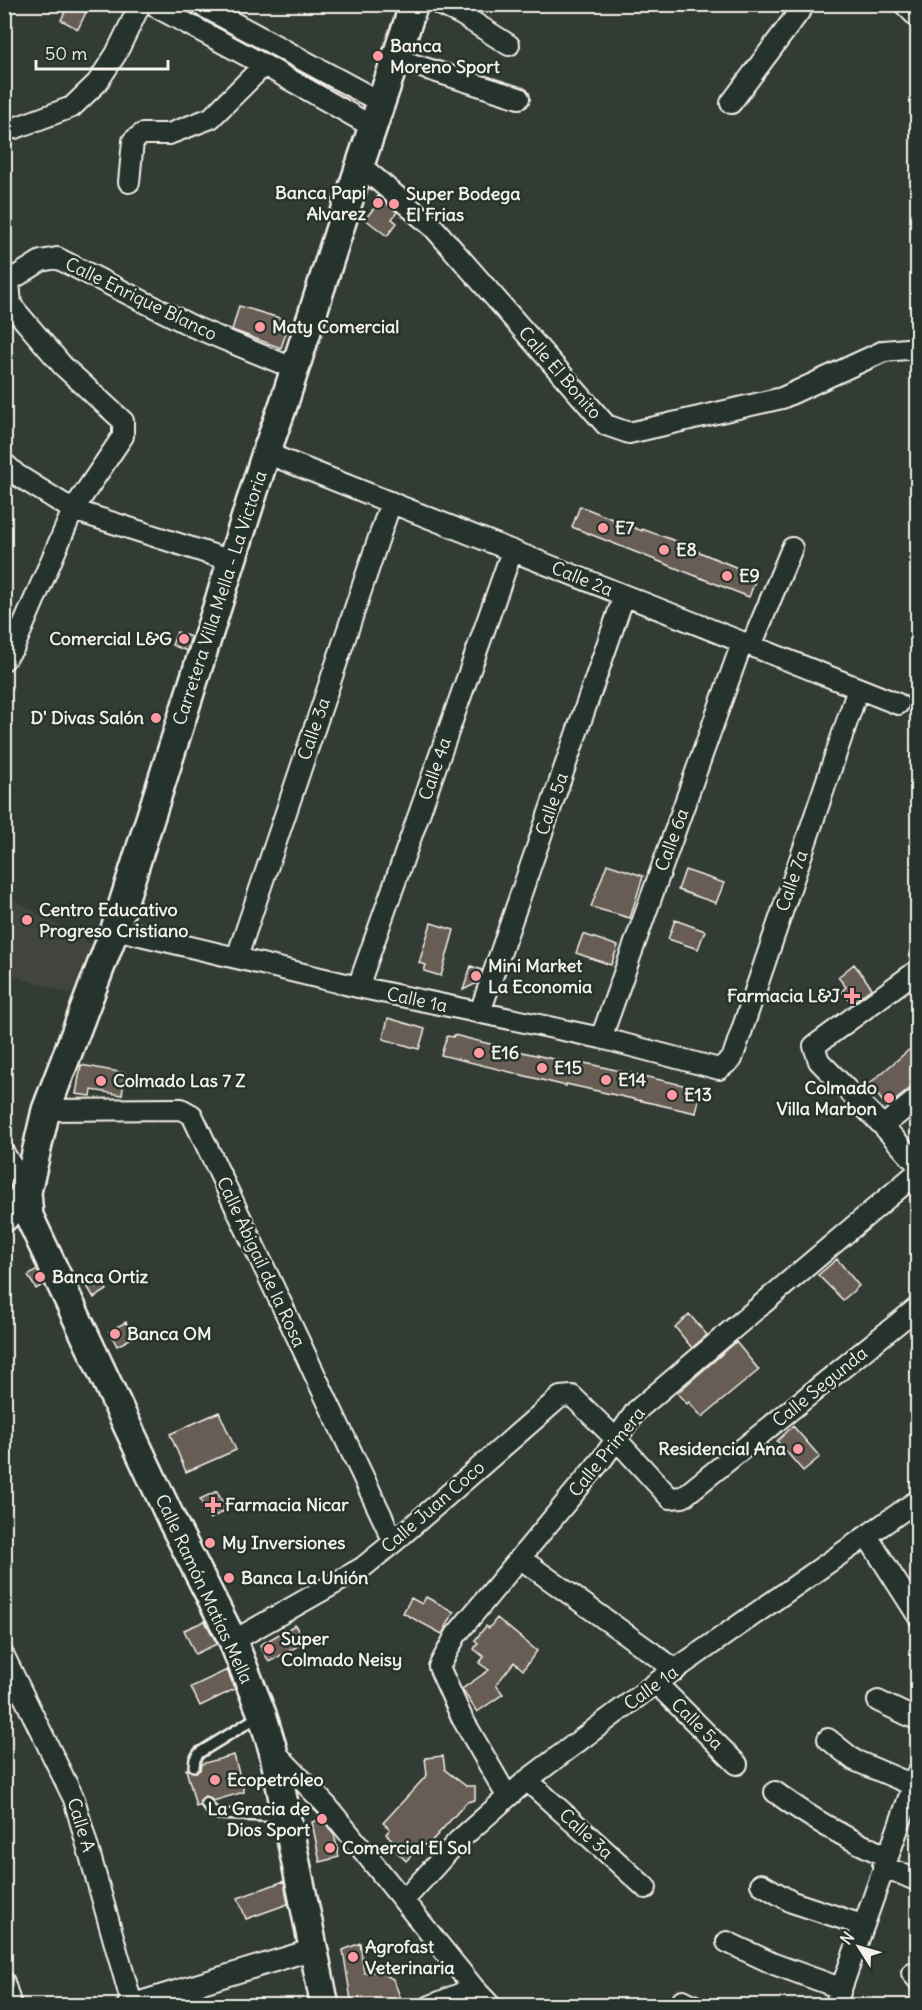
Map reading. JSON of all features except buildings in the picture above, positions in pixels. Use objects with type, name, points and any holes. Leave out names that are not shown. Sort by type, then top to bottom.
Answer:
[{"type":"main road","name":"Carretera Villa Mella - La Victoria","points":[[27,1192],[46,1110],[115,929],[266,453],[296,369],[360,165],[414,4]]},
{"type":"main road","points":[[4,1218],[27,1192]]},
{"type":"main road","name":"Calle Ramón Matías Mella","points":[[27,1192],[29,1216],[173,1523],[233,1641],[262,1714],[273,1750],[325,2006]]},
{"type":"street","points":[[200,4],[378,115]]},
{"type":"street","points":[[439,4],[462,15],[509,45]]},
{"type":"street","points":[[731,103],[805,4]]},
{"type":"street","points":[[904,4],[918,18]]},
{"type":"street","points":[[4,130],[72,107],[97,83],[129,30],[149,6],[264,64],[378,115]]},
{"type":"street","points":[[396,59],[519,98]]},
{"type":"street","points":[[129,182],[133,141],[142,134],[169,134],[211,118],[264,64]]},
{"type":"street","name":"Calle El Bonito","points":[[360,165],[434,228],[606,425],[615,430],[629,433],[782,398],[884,351],[918,348]]},
{"type":"street","name":"Calle Enrique Blanco","points":[[4,660],[14,647],[73,510],[123,436],[123,421],[63,366],[11,305],[9,281],[41,261],[57,258],[194,327],[296,369]]},
{"type":"street","name":"Calle 2a","points":[[266,453],[898,704]]},
{"type":"street","points":[[4,463],[17,475],[73,510],[232,561]]},
{"type":"street","name":"Calle 3a","points":[[237,957],[391,502]]},
{"type":"street","name":"Calle 6a","points":[[601,1038],[746,644],[792,548]]},
{"type":"street","name":"Calle 4a","points":[[358,987],[512,551]]},
{"type":"street","name":"Calle 5a","points":[[480,1012],[624,596]]},
{"type":"street","name":"Calle 7a","points":[[719,1069],[732,1059],[858,688]]},
{"type":"street","name":"Calle 1a","points":[[115,929],[358,987],[601,1038],[719,1069]]},
{"type":"street","points":[[918,970],[814,1046],[819,1061],[918,1165]]},
{"type":"street","points":[[883,1126],[918,1098]]},
{"type":"street","name":"Calle Abigail de la Rosa","points":[[46,1110],[181,1108],[192,1115],[394,1542]]},
{"type":"street","points":[[4,1153],[27,1192]]},
{"type":"street","name":"Calle Primera","points":[[507,1796],[462,1718],[439,1667],[456,1635],[603,1458],[636,1411],[918,1172]]},
{"type":"street","name":"Calle Segunda","points":[[615,1438],[670,1498],[683,1497],[918,1307]]},
{"type":"street","name":"Calle Juan Coco","points":[[233,1641],[362,1568],[560,1397],[572,1396],[615,1438]]},
{"type":"street","name":"Calle 1a","points":[[404,1900],[458,1841],[527,1780],[656,1683],[918,1500]]},
{"type":"street","points":[[867,1536],[918,1616]]},
{"type":"street","points":[[520,1559],[676,1670]]},
{"type":"street","name":"Calle A","points":[[4,1656],[74,1798],[130,2005]]},
{"type":"street","name":"Calle 5a","points":[[656,1683],[737,1764]]},
{"type":"street","points":[[878,1701],[918,1720]]},
{"type":"street","points":[[727,1942],[838,1997],[915,1778],[854,1760],[828,1739]]},
{"type":"street","points":[[273,1750],[327,1806],[491,2006]]},
{"type":"street","name":"Calle 3a","points":[[527,1780],[646,1887]]},
{"type":"street","points":[[775,1792],[808,1817],[918,1881]]},
{"type":"street","points":[[761,1884],[792,1902],[862,1925]]},
{"type":"street","points":[[130,2005],[314,1949]]},
{"type":"street","points":[[4,1982],[11,2006]]},
{"type":"street","points":[[430,2006],[474,1988]]},
{"type":"lane","points":[[194,1766],[199,1753],[262,1714]]},
{"type":"lane","points":[[206,1803],[219,1814],[287,1817]]},
{"type":"shaded area","name":"Centro Educativo Progreso Cristiano","points":[[4,894],[93,945],[75,995],[5,973]]},
{"type":"place","name":"Banca Moreno Sport","points":[[378,56]]},
{"type":"place","name":"Banca Papi Alvarez","points":[[378,203]]},
{"type":"place","name":"Super Bodega El Frias","points":[[394,204]]},
{"type":"place","name":"Maty Comercial","points":[[260,327]]},
{"type":"place","name":"E7","points":[[603,528]]},
{"type":"place","name":"E8","points":[[664,550]]},
{"type":"place","name":"E9","points":[[727,576]]},
{"type":"place","name":"Comercial L&G","points":[[184,639]]},
{"type":"place","name":"D' Divas Salón","points":[[156,718]]},
{"type":"place","name":"Centro Educativo Progreso Cristiano","points":[[27,920]]},
{"type":"place","name":"Mini Market La Economia","points":[[476,976]]},
{"type":"place","name":"Farmacia L&J","points":[[852,996]]},
{"type":"place","name":"E16","points":[[479,1053]]},
{"type":"place","name":"E15","points":[[542,1068]]},
{"type":"place","name":"E14","points":[[606,1080]]},
{"type":"place","name":"Colmado Las 7 Z","points":[[101,1081]]},
{"type":"place","name":"E13","points":[[672,1095]]},
{"type":"place","name":"Colmado Villa Marbon","points":[[889,1098]]},
{"type":"place","name":"Banca Ortiz","points":[[40,1277]]},
{"type":"place","name":"Banca OM","points":[[115,1334]]},
{"type":"place","name":"Residencial Ana","points":[[798,1449]]},
{"type":"place","name":"Farmacia Nicar","points":[[213,1505]]},
{"type":"place","name":"My Inversiones","points":[[210,1543]]},
{"type":"place","name":"Banca La Unión","points":[[229,1578]]},
{"type":"place","name":"Super Colmado Neisy","points":[[269,1649]]},
{"type":"place","name":"Ecopetróleo","points":[[215,1780]]},
{"type":"place","name":"La Gracia de Dios Sport","points":[[322,1819]]},
{"type":"place","name":"Comercial El Sol","points":[[330,1848]]},
{"type":"place","name":"Agrofast Veterinaria","points":[[353,1957]]}]
